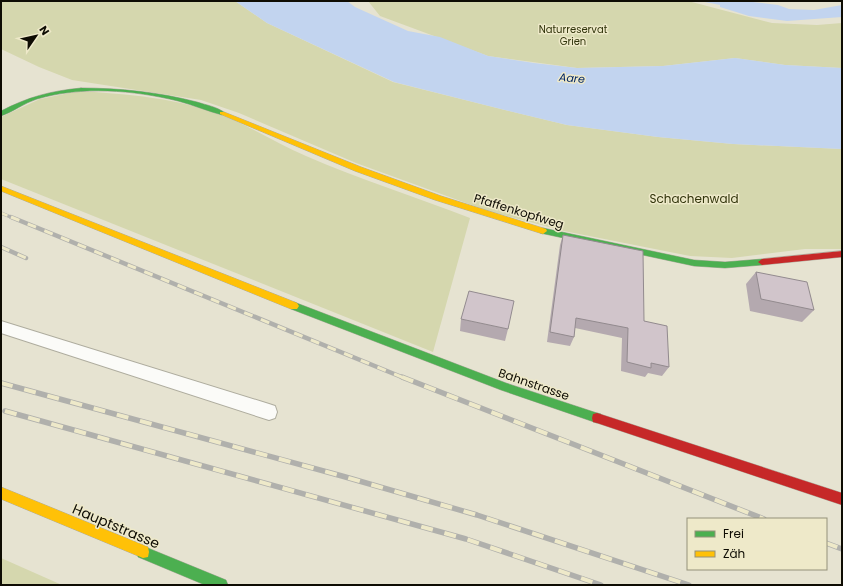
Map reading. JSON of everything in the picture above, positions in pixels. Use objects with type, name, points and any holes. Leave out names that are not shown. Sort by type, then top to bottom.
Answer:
[{"type":"street","name":"Pfaffenkopfweg","points":[[1,114],[36,97],[77,89],[148,93],[206,106],[358,169],[438,198],[554,235],[694,263],[725,265],[842,254]]},
{"type":"street","name":"Bahnstrasse","points":[[1,188],[223,279],[505,387],[842,499]]},
{"type":"street","name":"Hauptstrasse","points":[[1,493],[221,585]]},
{"type":"lane","points":[[1,327],[269,412]]},
{"type":"green space","name":"Schachenwald","points":[[1,1],[235,1],[267,23],[393,82],[493,107],[567,125],[658,137],[733,144],[842,149],[842,249],[805,249],[732,258],[690,256],[564,231],[488,211],[356,163],[239,113],[201,100],[72,80],[39,67],[1,49]]},
{"type":"green space","name":"Naturreservat Grien","points":[[368,1],[688,1],[772,23],[817,25],[842,23],[842,68],[785,65],[735,58],[663,66],[577,68],[488,56],[380,16]]},
{"type":"green space","points":[[79,91],[153,98],[207,110],[234,120],[296,151],[326,164],[470,218],[433,352],[1,179],[1,117],[40,99]]},
{"type":"green space","points":[[1,558],[62,585],[1,585]]},
{"type":"water","name":"Aare","points":[[235,1],[347,1],[355,7],[408,31],[440,37],[488,56],[577,68],[663,66],[735,58],[785,65],[842,68],[842,149],[733,144],[658,137],[567,125],[493,107],[394,82],[267,23]]},
{"type":"water","points":[[700,1],[744,1],[778,5],[789,9],[814,10],[842,5],[842,17],[787,21],[749,16],[720,7],[720,5]]},
{"type":"building","points":[[563,235],[643,251],[644,321],[667,326],[669,367],[651,363],[651,368],[627,362],[628,328],[576,318],[574,337],[550,332]]},
{"type":"building","points":[[756,272],[807,282],[814,310],[761,299]]},
{"type":"building","points":[[469,291],[514,301],[508,329],[461,319]]},
{"type":"railway","points":[[1,213],[13,218]]},
{"type":"railway","points":[[11,217],[404,378]]},
{"type":"railway","points":[[1,247],[26,258]]},
{"type":"railway","points":[[402,377],[761,518]]},
{"type":"railway","points":[[1,383],[342,476],[477,515],[689,585]]},
{"type":"railway","points":[[5,411],[466,539],[601,585]]},
{"type":"railway","points":[[827,543],[842,549]]},
{"type":"traffic: fast","points":[[1,114],[32,98],[58,92],[105,89],[155,94],[179,99],[222,113]]},
{"type":"traffic: fast","points":[[543,231],[694,263],[725,265],[762,262]]},
{"type":"traffic: fast","points":[[294,306],[505,387],[597,418]]},
{"type":"traffic: fast","points":[[143,552],[221,585]]},
{"type":"traffic: slow","points":[[222,113],[358,169],[438,198],[543,231]]},
{"type":"traffic: slow","points":[[1,188],[294,306]]},
{"type":"traffic: slow","points":[[1,493],[143,552]]},
{"type":"traffic: jam","points":[[762,262],[842,254]]},
{"type":"traffic: jam","points":[[597,418],[842,499]]}]
